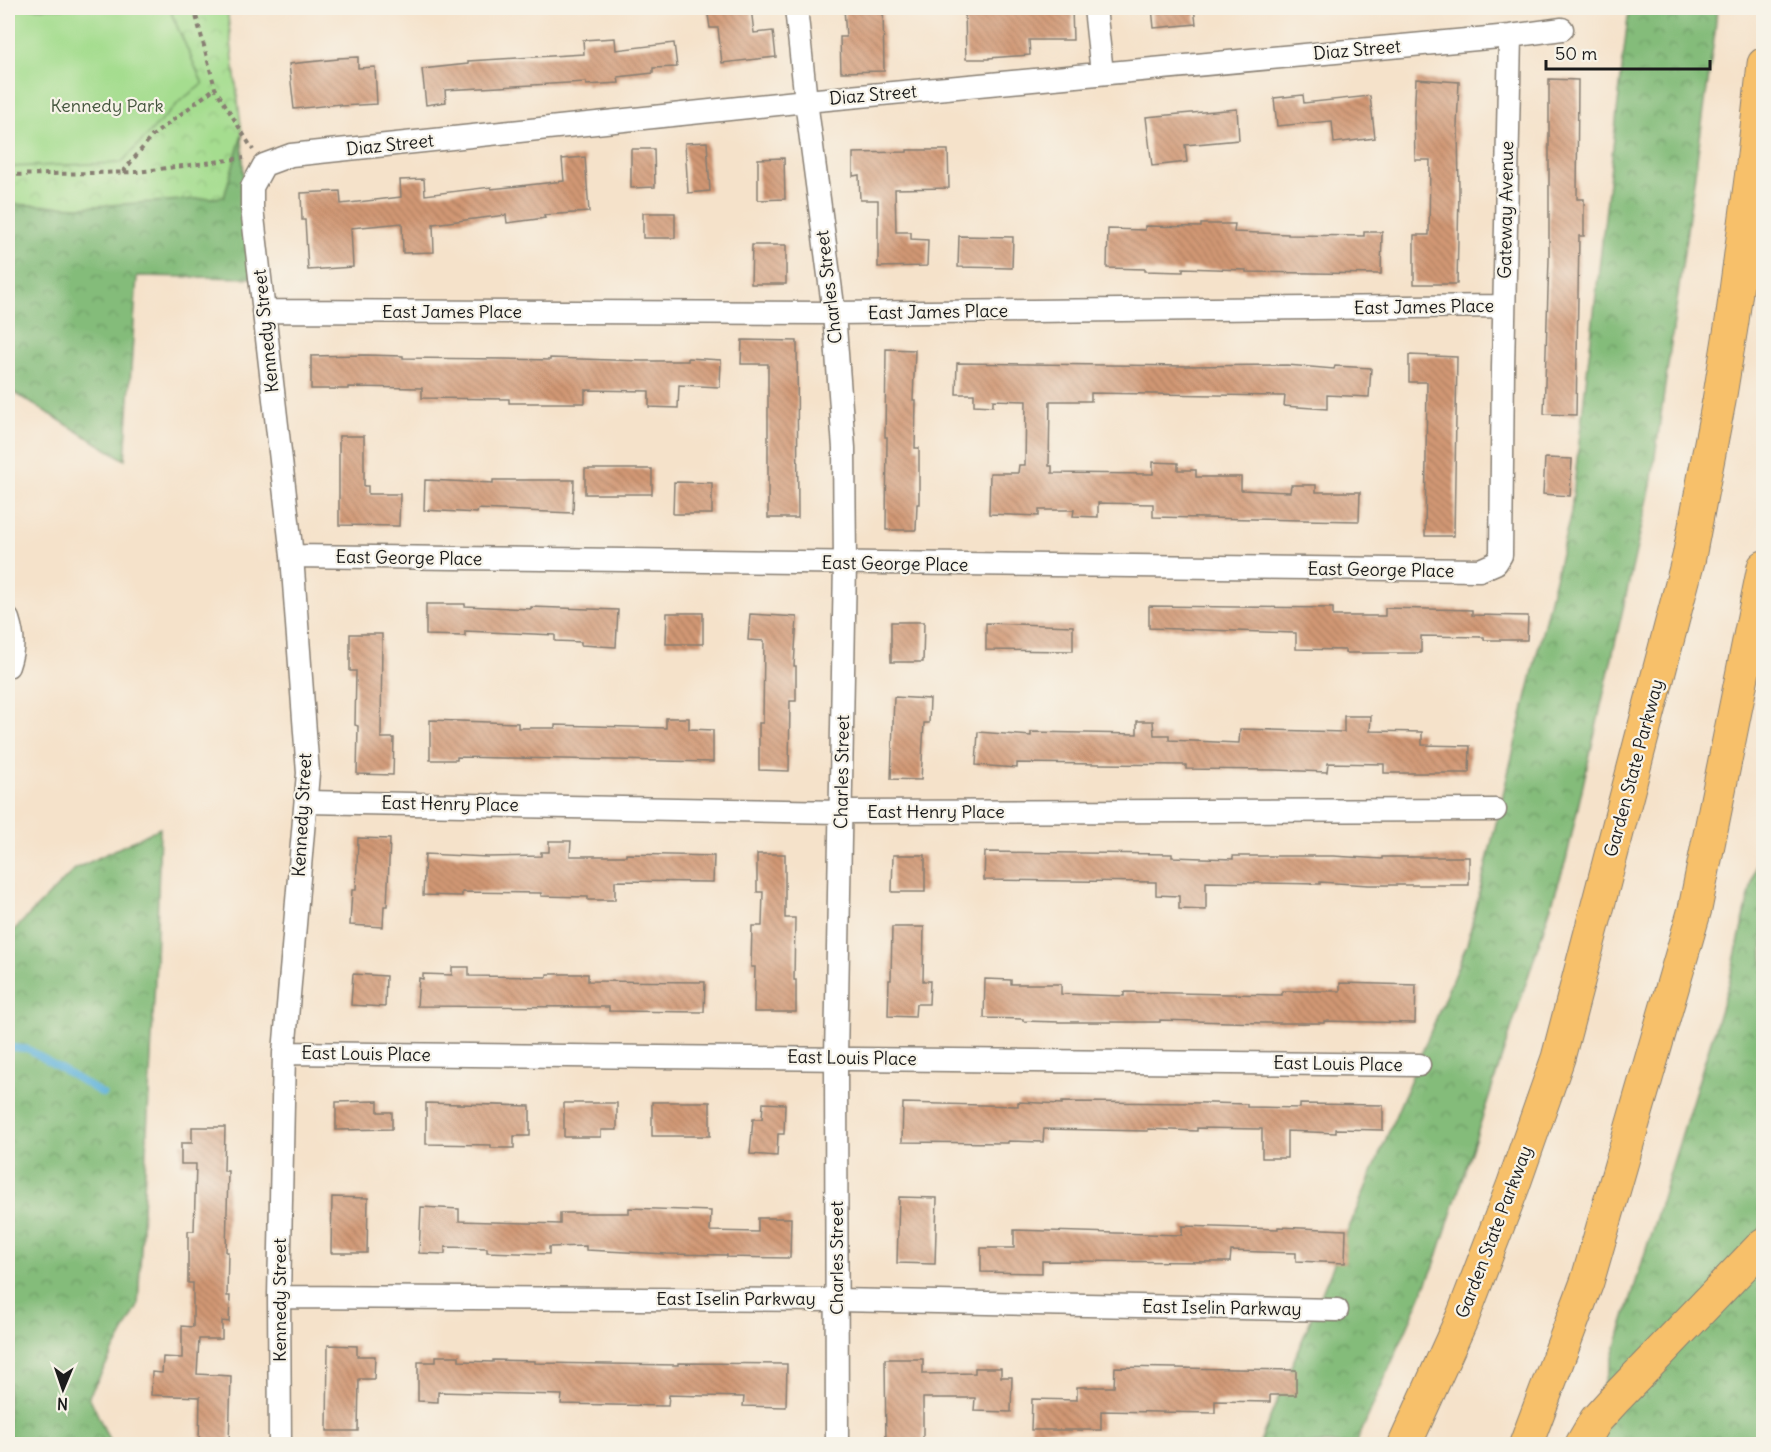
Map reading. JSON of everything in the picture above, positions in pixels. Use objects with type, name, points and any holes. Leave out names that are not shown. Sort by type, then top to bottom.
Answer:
[{"type":"highway","name":"Garden State Parkway","points":[[1405,1444],[1463,1316],[1513,1186],[1558,1058],[1689,557],[1732,321],[1764,64]]},
{"type":"highway","points":[[1527,1444],[1587,1282],[1695,909],[1764,567]]},
{"type":"highway","points":[[1582,1444],[1596,1420],[1616,1398],[1764,1244]]},
{"type":"street","name":"Charles Street","points":[[796,8],[834,312],[844,448],[845,563],[836,1058],[837,1444]]},
{"type":"street","points":[[1095,8],[1102,73]]},
{"type":"street","name":"Diaz Street","points":[[252,187],[264,165],[291,155],[806,101],[1510,36],[1562,29]]},
{"type":"street","name":"Gateway Avenue","points":[[1496,563],[1501,555],[1510,36]]},
{"type":"street","name":"Kennedy Street","points":[[252,187],[252,208],[263,311],[292,556],[308,773],[284,1053],[279,1297],[280,1444]]},
{"type":"street","name":"East James Place","points":[[263,311],[834,312],[1504,306]]},
{"type":"street","name":"East George Place","points":[[292,556],[1459,571],[1480,570],[1496,563]]},
{"type":"street","points":[[8,620],[13,635],[12,653],[8,666]]},
{"type":"street","name":"East Henry Place","points":[[306,802],[841,812],[1495,810]]},
{"type":"street","name":"East Louis Place","points":[[284,1053],[1419,1065]]},
{"type":"street","name":"East Iselin Parkway","points":[[279,1297],[837,1300],[1337,1310]]},
{"type":"path","points":[[194,8],[215,88],[257,157]]},
{"type":"path","points":[[123,172],[152,136],[215,88]]},
{"type":"path","points":[[8,175],[137,172],[248,158]]},
{"type":"green space","name":"Kennedy Park","points":[[8,8],[227,8],[242,134],[224,197],[80,207],[8,204]]},
{"type":"green space","points":[[8,8],[172,8],[172,15],[203,84],[181,100],[121,163],[8,167]]},
{"type":"green space","points":[[1629,8],[1717,8],[1651,485],[1566,860],[1434,1266],[1356,1444],[1259,1444],[1467,944],[1571,512]]},
{"type":"green space","points":[[242,134],[245,209],[255,278],[137,276],[125,460],[8,389],[8,204],[80,207],[224,197]]},
{"type":"green space","points":[[160,828],[156,960],[138,1306],[89,1396],[111,1444],[8,1444],[8,936],[75,869]]},
{"type":"green space","points":[[1763,835],[1763,1444],[1578,1444],[1607,1375],[1729,983]]},
{"type":"building","points":[[707,8],[751,8],[754,33],[773,31],[776,57],[722,63],[718,28],[710,28]]},
{"type":"building","points":[[844,8],[883,8],[884,71],[841,72],[840,37],[846,37]]},
{"type":"building","points":[[1152,8],[1194,8],[1196,24],[1154,28]]},
{"type":"building","points":[[1072,9],[1073,40],[1029,40],[1030,55],[966,59],[965,10]]},
{"type":"building","points":[[615,38],[616,50],[674,43],[677,67],[653,68],[653,73],[618,77],[619,83],[586,85],[586,82],[445,90],[446,102],[426,105],[422,69],[468,64],[468,61],[584,54],[583,40]]},
{"type":"building","points":[[358,57],[358,68],[375,67],[377,104],[340,106],[340,104],[294,109],[289,64]]},
{"type":"building","points":[[1416,79],[1459,82],[1457,284],[1414,284],[1414,235],[1429,235],[1430,160],[1415,160]]},
{"type":"building","points":[[1549,79],[1578,80],[1577,199],[1584,199],[1584,236],[1579,236],[1576,415],[1544,414],[1549,259]]},
{"type":"building","points":[[1303,95],[1304,103],[1370,96],[1375,138],[1334,143],[1332,121],[1277,126],[1274,98]]},
{"type":"building","points":[[1237,109],[1239,140],[1185,145],[1187,162],[1152,166],[1146,117]]},
{"type":"building","points":[[707,142],[710,191],[688,193],[685,143]]},
{"type":"building","points":[[631,149],[654,149],[655,187],[631,188]]},
{"type":"building","points":[[907,150],[948,150],[949,188],[895,189],[896,232],[911,232],[911,239],[928,240],[927,266],[878,267],[878,200],[860,200],[859,175],[853,176],[853,153],[907,152]]},
{"type":"building","points":[[585,157],[589,212],[544,215],[545,218],[507,223],[506,215],[433,224],[434,252],[403,253],[402,223],[351,228],[353,267],[308,270],[301,193],[340,191],[341,204],[401,197],[400,180],[424,179],[425,195],[564,181],[562,159]]},
{"type":"building","points":[[784,158],[785,199],[758,200],[758,159]]},
{"type":"building","points":[[643,213],[675,213],[675,238],[643,238]]},
{"type":"building","points":[[1201,224],[1235,224],[1234,232],[1288,235],[1364,236],[1364,232],[1382,232],[1381,274],[1246,272],[1246,270],[1183,268],[1183,272],[1107,268],[1108,229],[1145,230],[1145,226],[1201,227]]},
{"type":"building","points":[[959,236],[1013,237],[1012,268],[958,267]]},
{"type":"building","points":[[752,245],[786,245],[786,284],[751,284]]},
{"type":"building","points":[[742,340],[797,341],[798,518],[768,518],[768,364],[741,364]]},
{"type":"building","points":[[886,349],[915,350],[913,400],[916,400],[915,448],[919,448],[919,504],[917,504],[916,530],[886,530]]},
{"type":"building","points":[[1409,355],[1457,357],[1454,536],[1425,536],[1427,382],[1409,382]]},
{"type":"building","points":[[311,356],[403,356],[403,358],[721,360],[720,387],[679,385],[678,408],[649,407],[649,391],[585,390],[585,403],[509,403],[509,399],[422,398],[422,388],[311,389]]},
{"type":"building","points":[[957,363],[1287,365],[1334,369],[1335,366],[1371,368],[1369,397],[1327,395],[1327,409],[1284,406],[1285,396],[1091,393],[1091,401],[1050,401],[1049,466],[1052,466],[1052,473],[1153,474],[1153,462],[1178,463],[1178,470],[1196,470],[1196,477],[1241,477],[1241,490],[1290,492],[1291,485],[1316,485],[1316,492],[1360,492],[1359,521],[1153,517],[1153,504],[1098,503],[1098,517],[1073,516],[1074,510],[1039,510],[1039,516],[989,514],[990,473],[1018,473],[1019,465],[1025,465],[1026,401],[993,400],[993,406],[974,405],[974,394],[956,394]]},
{"type":"building","points":[[339,436],[364,436],[364,486],[368,486],[368,494],[400,494],[399,526],[339,525]]},
{"type":"building","points":[[1545,458],[1572,459],[1570,496],[1543,494]]},
{"type":"building","points":[[585,469],[652,469],[652,494],[585,494]]},
{"type":"building","points":[[425,480],[493,483],[493,480],[574,480],[573,513],[478,509],[477,513],[424,510]]},
{"type":"building","points":[[674,482],[712,483],[712,514],[673,514]]},
{"type":"building","points":[[426,604],[618,610],[616,647],[555,641],[555,635],[465,631],[465,636],[426,635]]},
{"type":"building","points":[[1149,606],[1333,608],[1333,616],[1385,616],[1385,608],[1472,610],[1472,615],[1528,616],[1527,640],[1421,636],[1421,653],[1345,653],[1345,650],[1296,649],[1296,633],[1149,628]]},
{"type":"building","points":[[667,613],[703,613],[703,644],[666,644]]},
{"type":"building","points":[[750,614],[797,617],[794,666],[796,666],[796,701],[790,701],[789,771],[759,770],[759,723],[763,723],[764,641],[748,640]]},
{"type":"building","points":[[891,622],[924,622],[923,662],[891,662]]},
{"type":"building","points":[[986,623],[1073,626],[1073,651],[986,650]]},
{"type":"building","points":[[350,634],[382,634],[381,738],[394,738],[393,775],[357,774],[356,671],[350,671]]},
{"type":"building","points":[[894,697],[930,699],[929,723],[924,723],[921,780],[891,779]]},
{"type":"building","points":[[1344,716],[1371,716],[1370,731],[1422,732],[1422,745],[1470,746],[1469,773],[1384,773],[1384,764],[1328,763],[1327,772],[1186,769],[1186,765],[1017,763],[1017,768],[976,765],[978,732],[1031,736],[1031,732],[1137,734],[1137,721],[1153,721],[1154,735],[1169,735],[1169,740],[1239,743],[1240,729],[1344,732]]},
{"type":"building","points":[[666,718],[689,718],[689,729],[713,730],[713,762],[457,757],[457,760],[430,760],[430,720],[518,723],[518,728],[555,728],[555,725],[666,728]]},
{"type":"building","points":[[358,838],[390,839],[387,906],[384,906],[383,927],[350,925],[352,890],[356,890]]},
{"type":"building","points":[[549,841],[571,841],[570,856],[626,856],[626,854],[714,856],[713,882],[615,881],[615,900],[541,896],[541,893],[462,892],[462,896],[423,895],[425,854],[488,857],[541,856],[541,852],[549,852]]},
{"type":"building","points":[[985,852],[1172,854],[1172,857],[1233,859],[1233,856],[1333,856],[1382,859],[1382,857],[1469,857],[1469,885],[1206,882],[1206,910],[1179,909],[1179,896],[1156,895],[1156,882],[984,880]]},
{"type":"building","points":[[757,854],[785,854],[785,918],[795,918],[796,1012],[754,1012],[755,967],[751,967],[752,926],[762,926],[763,892],[757,892]]},
{"type":"building","points":[[893,855],[925,855],[925,892],[892,892]]},
{"type":"building","points":[[892,927],[924,927],[923,981],[930,981],[929,1004],[916,1004],[915,1017],[888,1016]]},
{"type":"building","points":[[452,967],[469,967],[469,976],[547,977],[547,974],[588,974],[588,981],[705,982],[704,1012],[609,1011],[609,1007],[417,1006],[419,978],[423,979],[423,974],[452,975]]},
{"type":"building","points":[[353,974],[386,976],[385,1007],[351,1005]]},
{"type":"building","points":[[985,979],[1011,980],[1011,984],[1061,984],[1061,994],[1124,996],[1124,992],[1282,995],[1282,991],[1340,991],[1340,983],[1416,985],[1415,1023],[1160,1020],[1160,1022],[1060,1022],[984,1018]]},
{"type":"building","points":[[378,1101],[378,1112],[392,1112],[392,1129],[336,1130],[336,1102]]},
{"type":"building","points":[[652,1102],[710,1102],[710,1136],[652,1136]]},
{"type":"building","points":[[1018,1102],[1211,1103],[1247,1104],[1247,1107],[1300,1108],[1300,1104],[1383,1105],[1383,1130],[1336,1129],[1336,1133],[1287,1131],[1287,1158],[1262,1158],[1262,1129],[1197,1128],[1197,1131],[1148,1129],[1148,1131],[1044,1129],[1043,1142],[902,1142],[903,1103],[1018,1106]]},
{"type":"building","points":[[426,1103],[530,1106],[530,1136],[514,1136],[514,1148],[491,1148],[491,1145],[426,1144]]},
{"type":"building","points":[[564,1103],[617,1103],[617,1130],[601,1130],[601,1137],[564,1137]]},
{"type":"building","points":[[763,1103],[785,1104],[784,1134],[778,1134],[777,1156],[750,1154],[753,1119],[762,1119]]},
{"type":"building","points":[[192,1127],[225,1127],[224,1171],[228,1171],[226,1252],[228,1252],[227,1296],[230,1296],[229,1322],[222,1321],[222,1339],[199,1339],[197,1374],[231,1376],[229,1444],[199,1444],[200,1397],[151,1395],[152,1372],[162,1373],[163,1357],[182,1358],[182,1326],[193,1327],[193,1283],[188,1283],[188,1231],[194,1231],[196,1164],[181,1164],[181,1143],[192,1143]]},
{"type":"building","points":[[332,1197],[368,1198],[367,1253],[331,1253]]},
{"type":"building","points":[[899,1197],[937,1198],[935,1264],[897,1263]]},
{"type":"building","points":[[421,1207],[459,1209],[459,1221],[560,1224],[560,1213],[629,1213],[629,1208],[711,1211],[710,1231],[758,1232],[758,1218],[791,1218],[790,1258],[586,1250],[586,1246],[549,1247],[549,1254],[487,1252],[487,1248],[445,1247],[445,1254],[419,1253]]},
{"type":"building","points":[[1182,1226],[1346,1230],[1345,1263],[1296,1261],[1296,1253],[1231,1251],[1230,1262],[1042,1261],[1042,1273],[981,1272],[981,1248],[1014,1248],[1014,1230],[1182,1235]]},
{"type":"building","points":[[328,1345],[357,1346],[357,1356],[375,1356],[374,1379],[359,1379],[358,1431],[327,1431]]},
{"type":"building","points":[[436,1356],[459,1356],[459,1361],[535,1361],[535,1363],[787,1364],[786,1407],[743,1406],[744,1397],[669,1395],[668,1406],[561,1404],[562,1395],[438,1392],[438,1402],[418,1401],[418,1362],[436,1362]]},
{"type":"building","points":[[885,1359],[923,1359],[923,1374],[975,1373],[975,1368],[1001,1368],[1001,1377],[1012,1377],[1011,1412],[974,1411],[975,1398],[923,1398],[923,1444],[886,1444]]},
{"type":"building","points":[[1115,1367],[1296,1370],[1296,1395],[1270,1395],[1270,1402],[1215,1401],[1215,1413],[1101,1411],[1101,1430],[1031,1430],[1032,1399],[1077,1400],[1077,1387],[1114,1387]]},
{"type":"waterway","points":[[8,1047],[28,1049],[103,1094]]}]
